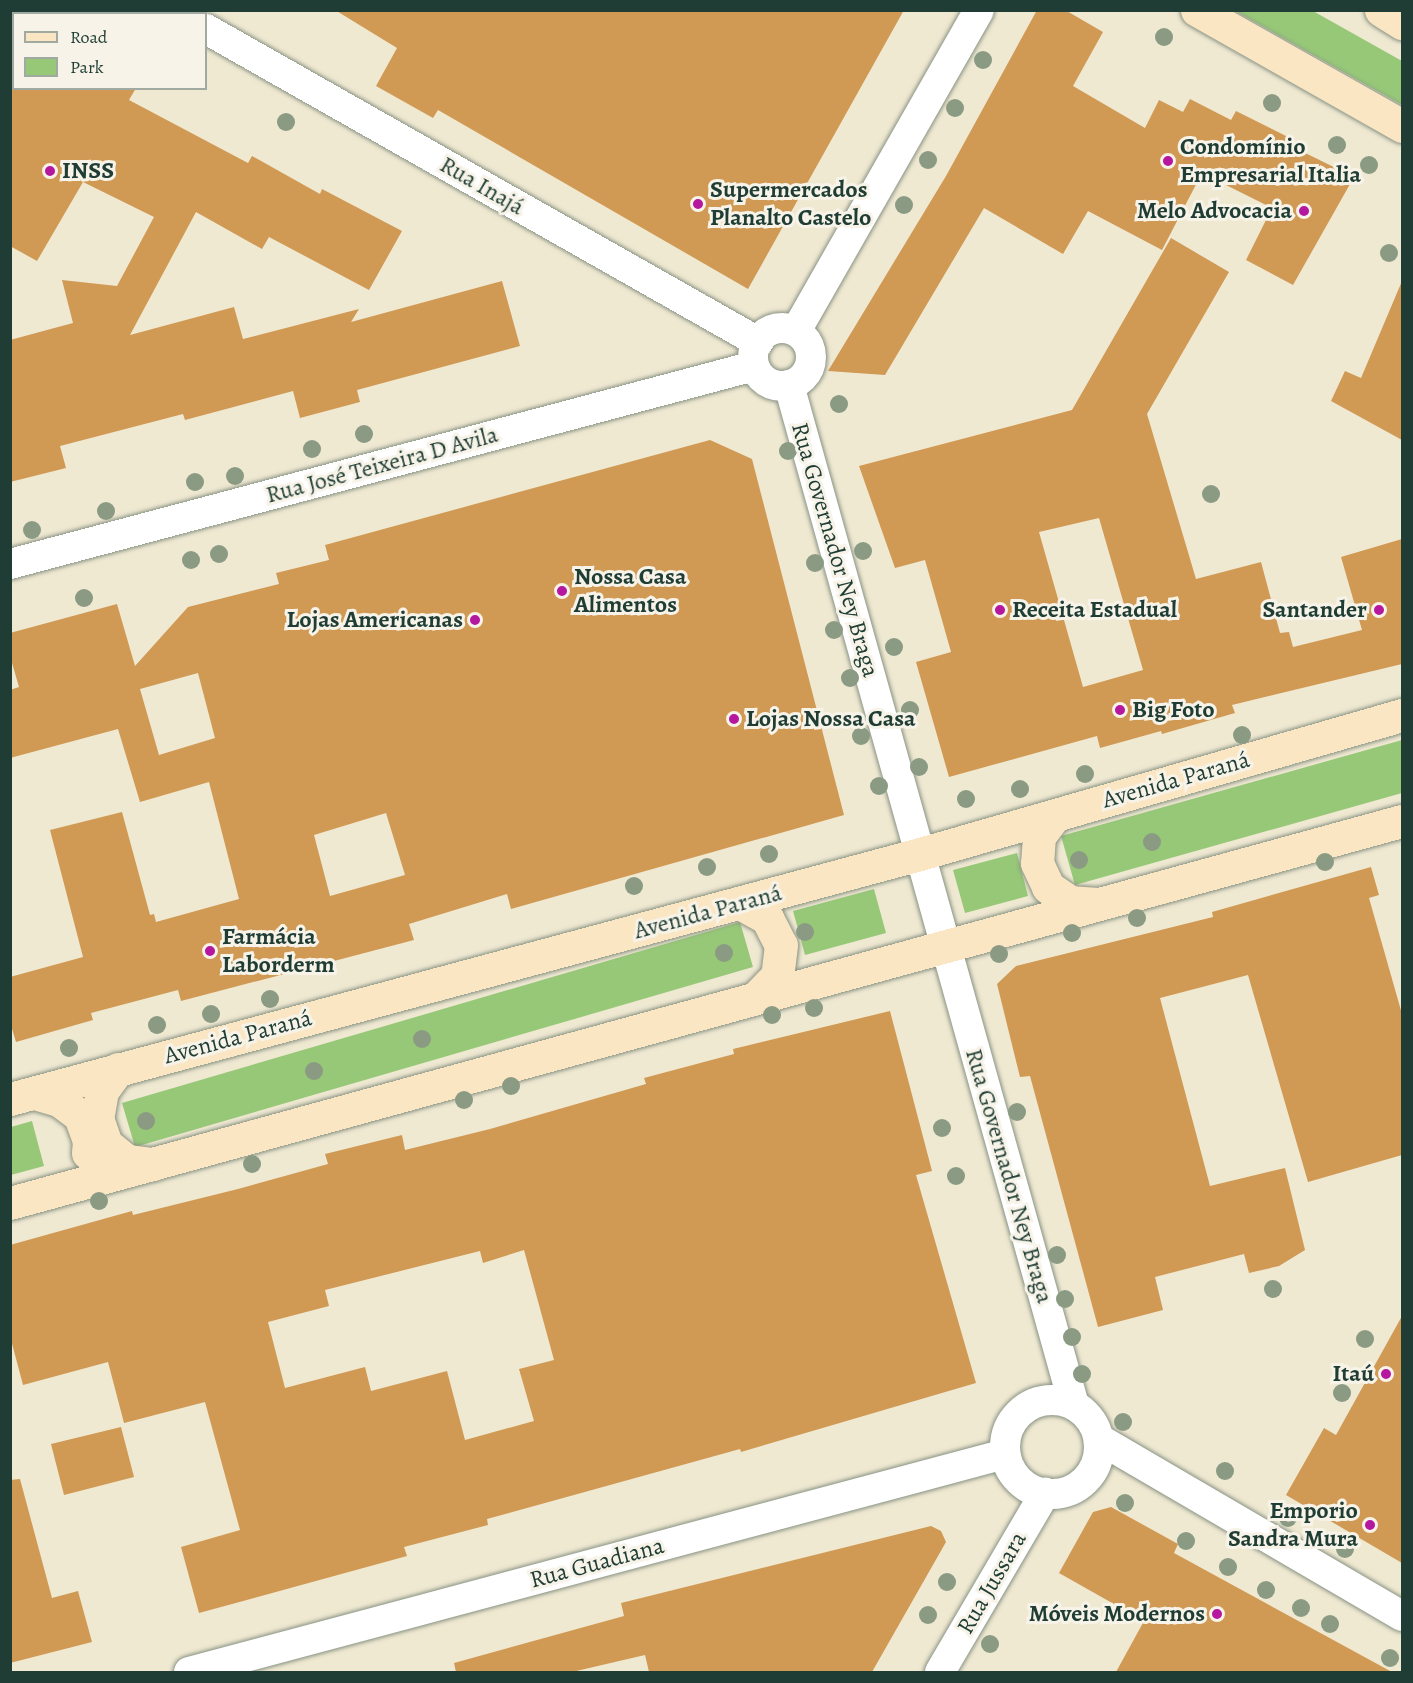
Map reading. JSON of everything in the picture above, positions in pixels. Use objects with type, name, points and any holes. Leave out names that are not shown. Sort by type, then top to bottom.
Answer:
[{"type":"street","points":[[796,331],[979,10]]},
{"type":"street","points":[[1197,10],[1402,126]]},
{"type":"street","points":[[1381,10],[1402,22]]},
{"type":"street","name":"Rua Inajá","points":[[207,30],[756,354]]},
{"type":"street","points":[[777,328],[796,331],[808,345],[811,362],[802,379],[789,385],[766,381],[756,354],[777,328]]},
{"type":"street","name":"Rua José Teixeira D Avila","points":[[10,564],[756,354]]},
{"type":"street","name":"Rua Governador Ney Braga","points":[[789,385],[1074,1405]]},
{"type":"street","name":"Avenida Paraná","points":[[22,1096],[920,854],[1402,715]]},
{"type":"street","points":[[1055,815],[1039,836],[1037,863],[1040,871],[1048,887],[1070,902],[1097,904]]},
{"type":"street","points":[[10,1203],[1402,821]]},
{"type":"street","points":[[740,903],[767,918],[781,945],[777,976],[756,998]]},
{"type":"street","points":[[118,1069],[102,1091],[97,1118],[106,1144],[127,1161],[153,1164]]},
{"type":"street","points":[[22,1096],[59,1100],[80,1116],[90,1141],[87,1167],[72,1186]]},
{"type":"street","points":[[1045,1400],[1074,1405],[1085,1413],[1099,1438],[1099,1452],[1089,1475],[1069,1491],[1045,1493],[1015,1476],[1005,1454],[1010,1425],[1025,1409],[1045,1400]]},
{"type":"street","points":[[1099,1438],[1402,1616]]},
{"type":"street","name":"Rua Guadiana","points":[[189,1672],[1005,1454]]},
{"type":"street","name":"Rua Jussara","points":[[940,1672],[1045,1493]]},
{"type":"green space","points":[[1235,11],[1313,11],[1402,61],[1402,105]]},
{"type":"green space","points":[[1402,740],[1402,793],[1075,885],[1061,836]]},
{"type":"green space","points":[[1017,853],[1028,896],[965,913],[953,870]]},
{"type":"green space","points":[[874,889],[886,933],[805,955],[793,911]]},
{"type":"green space","points":[[740,922],[753,967],[135,1147],[122,1103]]},
{"type":"green space","points":[[32,1121],[44,1166],[11,1175],[11,1127]]},
{"type":"building","name":"Supermercados Planalto Castelo","points":[[335,10],[904,10],[748,289],[438,110],[433,118],[376,86],[397,48]]},
{"type":"building","points":[[1037,10],[1065,10],[1103,32],[1073,86],[1145,128],[1159,100],[1183,112],[1190,99],[1231,120],[1236,111],[1288,137],[1285,143],[1354,177],[1293,285],[1246,260],[1272,208],[1202,173],[1162,250],[1088,211],[1063,254],[984,208],[885,375],[828,371],[946,176]]},
{"type":"building","points":[[10,88],[12,90],[135,90],[129,100],[248,163],[252,156],[320,194],[322,189],[402,231],[369,290],[269,237],[262,249],[196,212],[130,335],[234,307],[243,339],[359,309],[351,322],[502,281],[520,346],[357,390],[360,402],[300,418],[293,391],[185,420],[183,414],[60,446],[66,468],[10,482],[10,340],[73,323],[62,280],[117,286],[154,217],[83,182],[37,261],[10,246]]},
{"type":"building","points":[[1171,238],[1229,272],[1147,414],[1196,579],[1261,562],[1280,633],[1289,632],[1293,647],[1362,630],[1341,557],[1402,539],[1402,664],[1232,705],[1235,713],[1162,734],[1161,731],[1100,748],[1097,736],[949,777],[916,662],[951,652],[925,560],[895,568],[859,466],[1072,410]],"holes":[[[1099,518],[1143,670],[1083,687],[1039,532]]]},
{"type":"building","points":[[1402,281],[1402,440],[1331,401],[1345,371],[1361,378]]},
{"type":"building","points":[[710,440],[752,459],[844,815],[511,909],[507,894],[409,924],[414,940],[181,1001],[178,990],[91,1013],[93,1020],[16,1042],[10,1022],[10,977],[83,957],[50,830],[122,812],[150,915],[154,914],[156,922],[239,899],[209,782],[140,802],[118,729],[10,758],[10,690],[19,687],[10,656],[10,633],[117,604],[135,666],[188,607],[279,584],[276,573],[329,560],[325,545]],"holes":[[[198,673],[215,738],[159,755],[140,689]],[[386,813],[405,875],[330,896],[314,835]]]},
{"type":"building","points":[[1371,867],[1379,895],[1369,898],[1402,1014],[1402,1155],[1308,1182],[1248,975],[1160,998],[1210,1186],[1285,1168],[1305,1250],[1279,1266],[1249,1273],[1244,1254],[1155,1277],[1163,1310],[1098,1327],[1030,1076],[1020,1077],[997,984],[1016,966],[1213,917],[1212,912]]},
{"type":"building","points":[[890,1011],[932,1171],[916,1175],[976,1383],[741,1452],[740,1449],[487,1519],[488,1525],[404,1547],[407,1556],[199,1613],[181,1547],[240,1530],[205,1402],[124,1423],[108,1362],[23,1385],[10,1336],[10,1245],[132,1211],[133,1215],[328,1164],[325,1154],[402,1135],[405,1150],[490,1129],[646,1084],[644,1078],[734,1054],[733,1049]],"holes":[[[524,1250],[554,1360],[519,1369],[534,1421],[465,1440],[447,1371],[371,1391],[365,1367],[285,1388],[268,1322],[329,1306],[325,1290],[480,1251],[483,1263]]]},
{"type":"building","name":"Emporio Sandra Mura","points":[[1402,1316],[1402,1563],[1286,1495],[1324,1428],[1336,1435]]},
{"type":"building","points":[[121,1427],[134,1477],[64,1495],[51,1444]]},
{"type":"building","points":[[20,1479],[52,1598],[78,1591],[92,1642],[10,1663],[10,1480]]},
{"type":"building","name":"Móveis Modernos","points":[[1111,1507],[1178,1544],[1174,1553],[1392,1672],[1116,1672],[1144,1621],[1059,1573],[1093,1512]]},
{"type":"building","points":[[931,1526],[941,1531],[946,1542],[872,1672],[649,1672],[645,1655],[572,1672],[456,1672],[454,1663],[624,1616],[621,1603]]},
{"type":"place","name":"Condomínio Empresarial Italia","points":[[1168,161]]},
{"type":"place","name":"INSS","points":[[50,171]]},
{"type":"place","name":"Supermercados Planalto Castelo","points":[[698,204]]},
{"type":"place","name":"Melo Advocacia","points":[[1304,211]]},
{"type":"place","name":"Nossa Casa Alimentos","points":[[562,591]]},
{"type":"place","name":"Receita Estadual","points":[[1000,610]]},
{"type":"place","name":"Santander","points":[[1379,610]]},
{"type":"place","name":"Lojas Americanas","points":[[475,620]]},
{"type":"place","name":"Big Foto","points":[[1120,710]]},
{"type":"place","name":"Lojas Nossa Casa","points":[[734,719]]},
{"type":"place","name":"Farmácia Laborderm","points":[[210,951]]},
{"type":"place","name":"Itaú","points":[[1386,1374]]},
{"type":"place","name":"Emporio Sandra Mura","points":[[1370,1525]]},
{"type":"place","name":"Móveis Modernos","points":[[1217,1614]]}]
